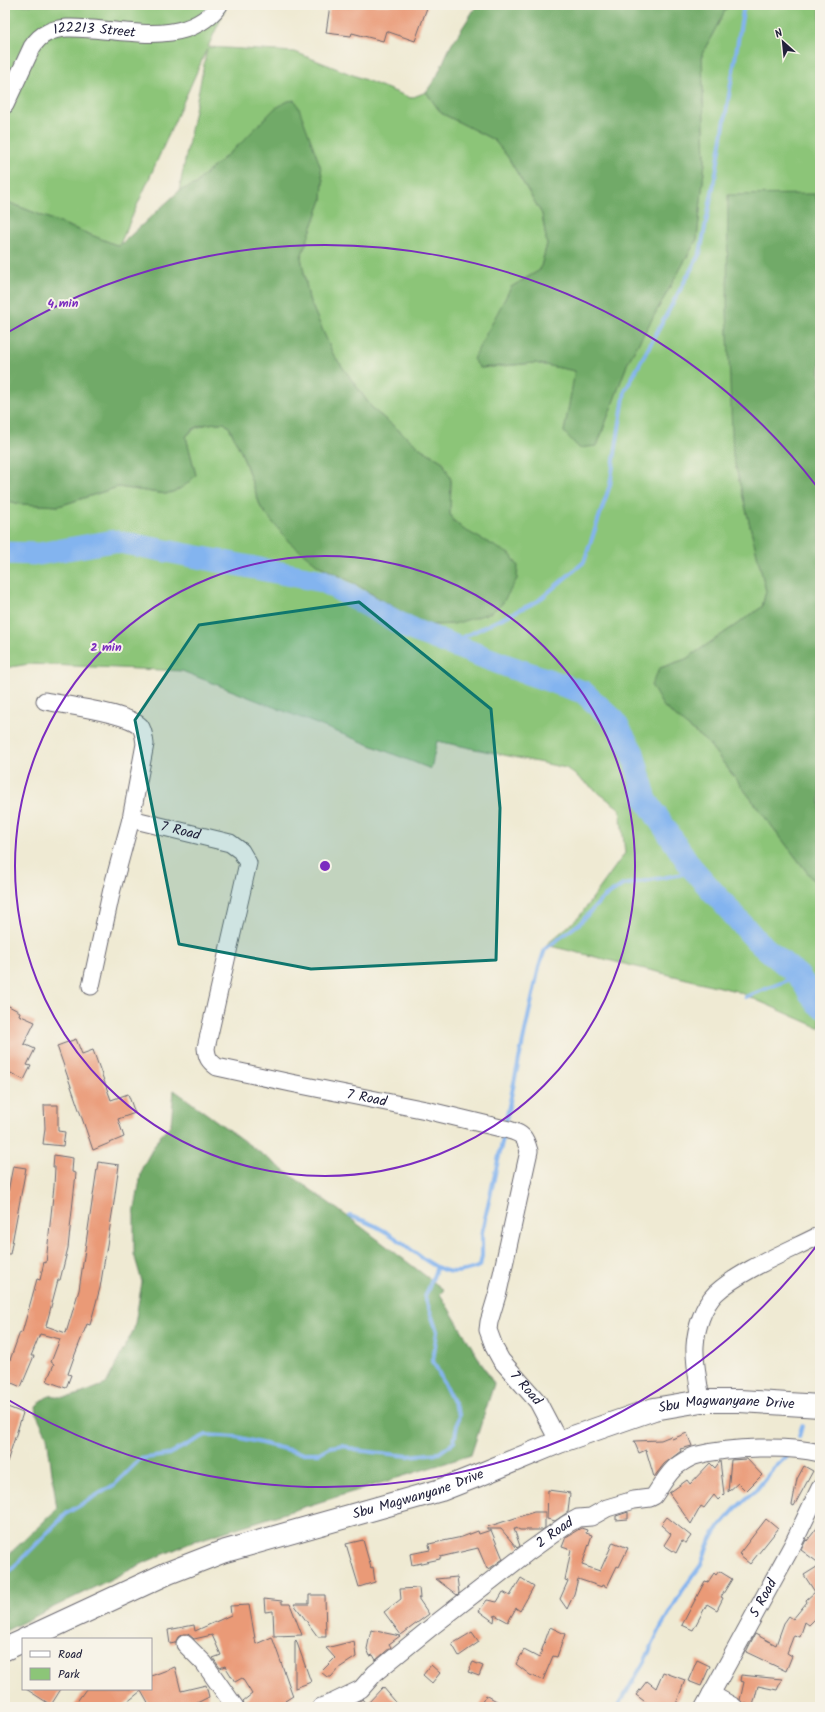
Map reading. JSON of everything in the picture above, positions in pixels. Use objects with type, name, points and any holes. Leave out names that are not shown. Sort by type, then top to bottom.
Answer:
[{"type":"main road","name":"Sbu Magwanyane Drive","points":[[28,1638],[168,1573],[222,1552],[441,1490],[559,1442],[654,1409],[701,1401],[820,1406]]},
{"type":"main road","points":[[5,1649],[22,1640]]},
{"type":"street","name":"122213 Street","points":[[5,105],[32,47],[38,39],[46,33],[54,30],[79,28],[155,34],[179,31],[196,25],[211,16],[219,5]]},
{"type":"street","points":[[45,701],[134,721],[141,727],[145,744],[131,819],[112,889],[91,986]]},
{"type":"street","name":"7 Road","points":[[131,819],[230,843],[241,851],[248,863],[206,1048],[207,1058],[217,1067],[426,1110],[520,1133],[524,1138],[529,1151],[498,1292],[488,1330],[501,1360],[538,1402],[559,1442]]},
{"type":"street","points":[[701,1401],[695,1346],[699,1323],[708,1303],[716,1294],[732,1281],[820,1235]]},
{"type":"street","name":"2 Road","points":[[321,1707],[361,1689],[375,1674],[434,1625],[528,1552],[568,1524],[578,1518],[591,1517],[607,1508],[634,1500],[650,1498],[657,1492],[670,1471],[696,1455],[719,1450],[785,1448],[801,1449],[820,1453]]},
{"type":"street","name":"5 Road","points":[[708,1700],[793,1544],[820,1488]]},
{"type":"street","points":[[185,1644],[204,1663],[235,1707]]},
{"type":"street","points":[[708,1700],[734,1707]]},
{"type":"highlighted area","points":[[359,602],[491,709],[500,808],[496,960],[311,969],[179,944],[135,720],[199,625]]},
{"type":"green space","points":[[5,5],[227,5],[208,47],[295,52],[411,98],[426,92],[441,113],[494,140],[507,156],[542,214],[547,244],[540,270],[511,287],[481,368],[535,363],[576,371],[564,432],[597,446],[628,362],[697,239],[705,162],[702,54],[728,5],[820,5],[820,211],[815,194],[733,456],[766,591],[762,607],[686,659],[660,668],[663,706],[709,744],[820,889],[820,1028],[736,991],[546,945],[579,917],[625,853],[620,809],[566,768],[437,741],[431,769],[182,671],[29,664],[5,668],[5,500],[20,504],[59,506],[118,487],[166,494],[196,475],[186,437],[198,427],[224,423],[229,427],[242,454],[261,508],[318,565],[354,583],[411,618],[431,625],[454,624],[463,529],[453,520],[450,514],[451,480],[443,462],[420,448],[373,409],[333,354],[309,299],[301,257],[322,200],[323,181],[320,165],[241,143],[196,184],[179,191],[207,49],[119,246],[5,201]]},
{"type":"green space","points":[[477,5],[728,5],[702,54],[705,162],[697,239],[628,362],[597,446],[579,448],[564,432],[575,371],[535,363],[480,368],[473,359],[511,287],[540,270],[547,244],[542,214],[507,156],[494,140],[441,113],[426,92],[437,76],[450,47]]},
{"type":"green space","points":[[294,100],[297,103],[320,165],[323,181],[322,200],[301,257],[309,299],[333,354],[373,409],[420,448],[443,462],[451,480],[450,514],[453,520],[463,529],[511,555],[518,566],[517,579],[502,604],[490,613],[454,624],[431,625],[411,618],[354,583],[318,565],[289,542],[261,508],[242,454],[229,427],[224,423],[202,425],[193,429],[189,433],[186,437],[196,475],[189,482],[171,493],[166,494],[118,487],[59,506],[20,504],[5,500],[5,201],[119,246],[179,191],[196,184],[241,143],[274,109],[288,101]]},
{"type":"green space","points":[[815,194],[820,211],[820,889],[709,744],[663,706],[651,685],[660,668],[686,659],[762,607],[766,591],[733,456],[727,311],[728,195]]},
{"type":"green space","points":[[174,1090],[355,1222],[444,1290],[440,1294],[494,1384],[471,1455],[195,1541],[148,1561],[5,1631],[5,1558],[57,1509],[47,1436],[37,1415],[36,1406],[47,1397],[73,1396],[106,1384],[134,1329],[142,1282],[134,1254],[134,1214],[142,1168],[158,1139],[171,1124]]},
{"type":"building","points":[[330,5],[428,5],[415,41],[386,31],[383,41],[352,33],[351,36],[326,33]]},
{"type":"building","points":[[5,1004],[20,1012],[19,1015],[35,1022],[24,1044],[35,1049],[27,1065],[31,1066],[24,1080],[5,1070]]},
{"type":"building","points":[[76,1039],[82,1054],[93,1050],[111,1100],[128,1094],[135,1113],[118,1119],[124,1137],[93,1150],[57,1046]]},
{"type":"building","points":[[44,1105],[58,1105],[58,1131],[65,1132],[63,1146],[43,1144],[45,1128]]},
{"type":"building","points":[[54,1155],[73,1158],[72,1172],[76,1173],[68,1248],[46,1326],[66,1333],[79,1290],[98,1162],[119,1165],[114,1202],[100,1288],[90,1325],[87,1324],[68,1374],[71,1375],[66,1388],[47,1381],[54,1364],[51,1362],[60,1339],[40,1334],[31,1356],[34,1356],[21,1387],[5,1380],[5,1374],[20,1332],[22,1333],[37,1279],[40,1280],[44,1262],[46,1263],[54,1186]]},
{"type":"building","points":[[13,1166],[26,1168],[10,1254],[5,1254],[5,1207]]},
{"type":"building","points":[[5,1406],[23,1413],[7,1462],[5,1462]]},
{"type":"building","points":[[687,1433],[692,1446],[680,1449],[681,1451],[664,1464],[654,1477],[646,1450],[639,1453],[634,1441],[661,1440],[671,1436],[672,1439]]},
{"type":"building","points":[[747,1459],[762,1475],[746,1491],[738,1483],[728,1492],[731,1460]]},
{"type":"building","points":[[720,1461],[724,1494],[718,1500],[714,1495],[704,1508],[701,1506],[691,1524],[669,1493],[687,1480],[690,1484],[710,1463],[715,1468]]},
{"type":"building","points":[[804,1466],[813,1471],[794,1506],[792,1505],[797,1479]]},
{"type":"building","points":[[548,1490],[570,1493],[568,1512],[555,1521],[547,1519]]},
{"type":"building","points":[[534,1512],[545,1512],[545,1528],[542,1530],[514,1529],[520,1546],[517,1548],[501,1529],[487,1529],[487,1527]]},
{"type":"building","points":[[628,1512],[628,1519],[616,1520],[616,1516]]},
{"type":"building","points":[[667,1517],[691,1536],[686,1543],[682,1541],[676,1553],[664,1545],[671,1534],[661,1525]]},
{"type":"building","points":[[766,1519],[778,1529],[750,1564],[739,1554]]},
{"type":"building","points":[[820,1524],[820,1564],[801,1550],[806,1540],[807,1541]]},
{"type":"building","points":[[581,1528],[587,1530],[586,1533],[592,1535],[582,1565],[600,1571],[613,1542],[628,1548],[607,1587],[603,1585],[602,1587],[578,1579],[574,1594],[567,1609],[560,1599],[568,1581],[565,1580],[571,1550],[562,1547],[566,1537]]},
{"type":"building","points":[[491,1530],[503,1559],[492,1567],[487,1569],[478,1548],[412,1565],[410,1554],[430,1550],[429,1544],[462,1537],[478,1531],[479,1534]]},
{"type":"building","points":[[363,1540],[371,1568],[373,1567],[375,1582],[359,1587],[346,1544]]},
{"type":"building","points":[[820,1565],[820,1614],[809,1625],[805,1622],[800,1637],[794,1635],[787,1653],[792,1656],[786,1671],[746,1652],[755,1634],[776,1645],[784,1623],[789,1616],[793,1619],[807,1602],[806,1600],[815,1592],[804,1575]]},
{"type":"building","points":[[719,1571],[732,1579],[721,1597],[723,1598],[717,1610],[707,1604],[693,1630],[682,1625],[705,1581],[708,1582],[714,1573],[716,1575]]},
{"type":"building","points":[[457,1577],[459,1593],[457,1595],[436,1579]]},
{"type":"building","points":[[521,1578],[534,1586],[520,1611],[516,1608],[508,1622],[495,1615],[494,1622],[479,1611],[487,1600],[497,1602],[503,1592],[510,1596]]},
{"type":"building","points":[[419,1588],[420,1598],[418,1598],[429,1614],[401,1635],[384,1612],[401,1599],[400,1589]]},
{"type":"building","points":[[309,1595],[325,1595],[326,1637],[318,1637],[294,1604],[309,1604]]},
{"type":"building","points":[[264,1599],[282,1601],[282,1604],[290,1604],[302,1635],[274,1636],[273,1611],[265,1612]]},
{"type":"building","points":[[249,1605],[256,1644],[272,1637],[293,1696],[285,1701],[289,1707],[245,1707],[243,1701],[252,1694],[242,1678],[235,1682],[225,1666],[220,1668],[213,1658],[221,1655],[212,1635],[194,1639],[188,1634],[183,1634],[178,1637],[175,1643],[170,1644],[168,1630],[194,1625],[195,1631],[231,1615],[230,1606]]},
{"type":"building","points":[[550,1627],[565,1634],[557,1657],[553,1656],[543,1680],[530,1675],[516,1664],[524,1650],[539,1658]]},
{"type":"building","points":[[371,1630],[400,1636],[389,1644],[391,1647],[376,1660],[373,1655],[370,1656],[367,1649]]},
{"type":"building","points":[[472,1632],[479,1642],[459,1656],[452,1644]]},
{"type":"building","points":[[296,1640],[311,1682],[295,1688],[295,1641]]},
{"type":"building","points":[[354,1641],[356,1657],[339,1668],[331,1677],[327,1677],[321,1672],[335,1658],[326,1648]]},
{"type":"building","points":[[697,1660],[710,1666],[701,1686],[688,1681]]},
{"type":"building","points":[[473,1662],[483,1666],[479,1676],[468,1672]]},
{"type":"building","points":[[431,1665],[440,1673],[432,1683],[423,1675]]},
{"type":"building","points":[[175,1667],[181,1691],[206,1685],[209,1697],[189,1707],[150,1707],[141,1691],[121,1707],[73,1707],[85,1690],[152,1690],[152,1676]]},
{"type":"building","points":[[663,1672],[685,1680],[675,1707],[652,1707],[636,1695],[647,1681],[656,1688]]},
{"type":"building","points":[[741,1675],[782,1679],[777,1690],[758,1686],[753,1706],[743,1703],[740,1700],[744,1682],[740,1681]]},
{"type":"building","points":[[383,1687],[400,1707],[347,1707],[363,1699],[367,1704]]},
{"type":"building","points":[[28,1690],[60,1690],[51,1705]]},
{"type":"building","points":[[486,1695],[507,1707],[479,1707]]},
{"type":"waterway","points":[[449,644],[538,601],[584,562],[610,485],[625,391],[700,253],[716,173],[744,5]]},
{"type":"waterway","points":[[5,553],[39,554],[114,541],[323,581],[408,628],[510,667],[583,692],[614,720],[633,753],[646,800],[691,867],[757,941],[799,976],[815,1001],[820,1006]]},
{"type":"waterway","points":[[506,1120],[539,967],[545,949],[580,923],[603,898],[623,885],[683,874],[691,867]]},
{"type":"waterway","points":[[745,997],[799,976]]},
{"type":"waterway","points":[[350,1216],[369,1223],[388,1233],[422,1258],[441,1269],[451,1272],[459,1272],[480,1266],[482,1256],[482,1232],[503,1138]]},
{"type":"waterway","points":[[5,1576],[67,1513],[114,1485],[140,1459],[167,1455],[206,1435],[237,1437],[301,1453],[319,1453],[330,1447],[343,1445],[354,1450],[408,1456],[439,1453],[454,1442],[459,1414],[433,1361],[437,1331],[425,1297],[437,1267]]},
{"type":"waterway","points":[[799,1437],[802,1426]]},
{"type":"waterway","points":[[618,1707],[644,1662],[661,1627],[684,1588],[701,1565],[707,1547],[716,1531],[735,1509],[757,1489],[774,1468],[787,1456]]}]
